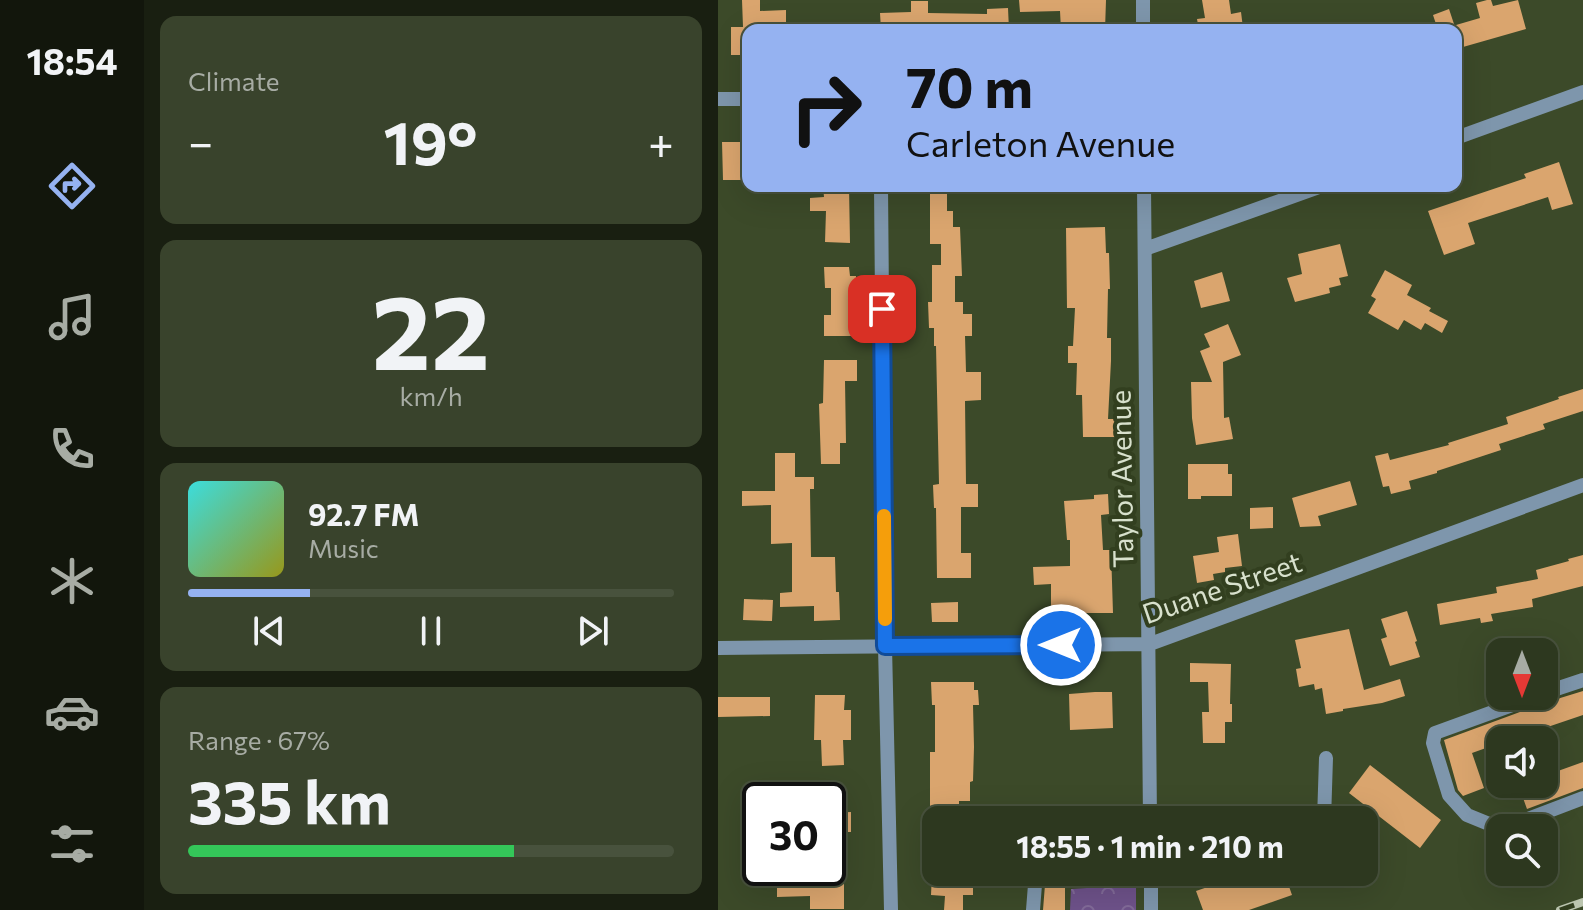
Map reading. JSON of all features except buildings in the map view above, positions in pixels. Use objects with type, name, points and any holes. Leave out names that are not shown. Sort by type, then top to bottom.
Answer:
[{"type":"street","points":[[1143,0],[1143,24]]},
{"type":"street","points":[[1462,136],[1583,92]]},
{"type":"street","points":[[718,99],[742,99]]},
{"type":"street","points":[[881,192],[891,910]]},
{"type":"street","name":"Taylor Avenue","points":[[1144,192],[1150,806]]},
{"type":"street","points":[[1145,249],[1305,192]]},
{"type":"street","name":"Duane Street","points":[[718,648],[1150,644],[1583,485]]},
{"type":"street","points":[[1558,688],[1583,680]]},
{"type":"street","points":[[1498,710],[1435,733],[1433,743],[1449,795],[1467,815],[1494,826],[1507,827],[1583,798]]},
{"type":"street","points":[[1324,806],[1326,758]]},
{"type":"street","points":[[1033,910],[1035,886]]},
{"type":"street","points":[[1151,886],[1151,910]]},
{"type":"green space","points":[[1136,886],[1136,910],[1070,910],[1071,889]]},
{"type":"railway","points":[[1560,910],[1583,902]]},
{"type":"slow traffic","points":[[884,516],[885,619]]},
{"type":"route","points":[[882,309],[885,646],[1061,645]]}]
